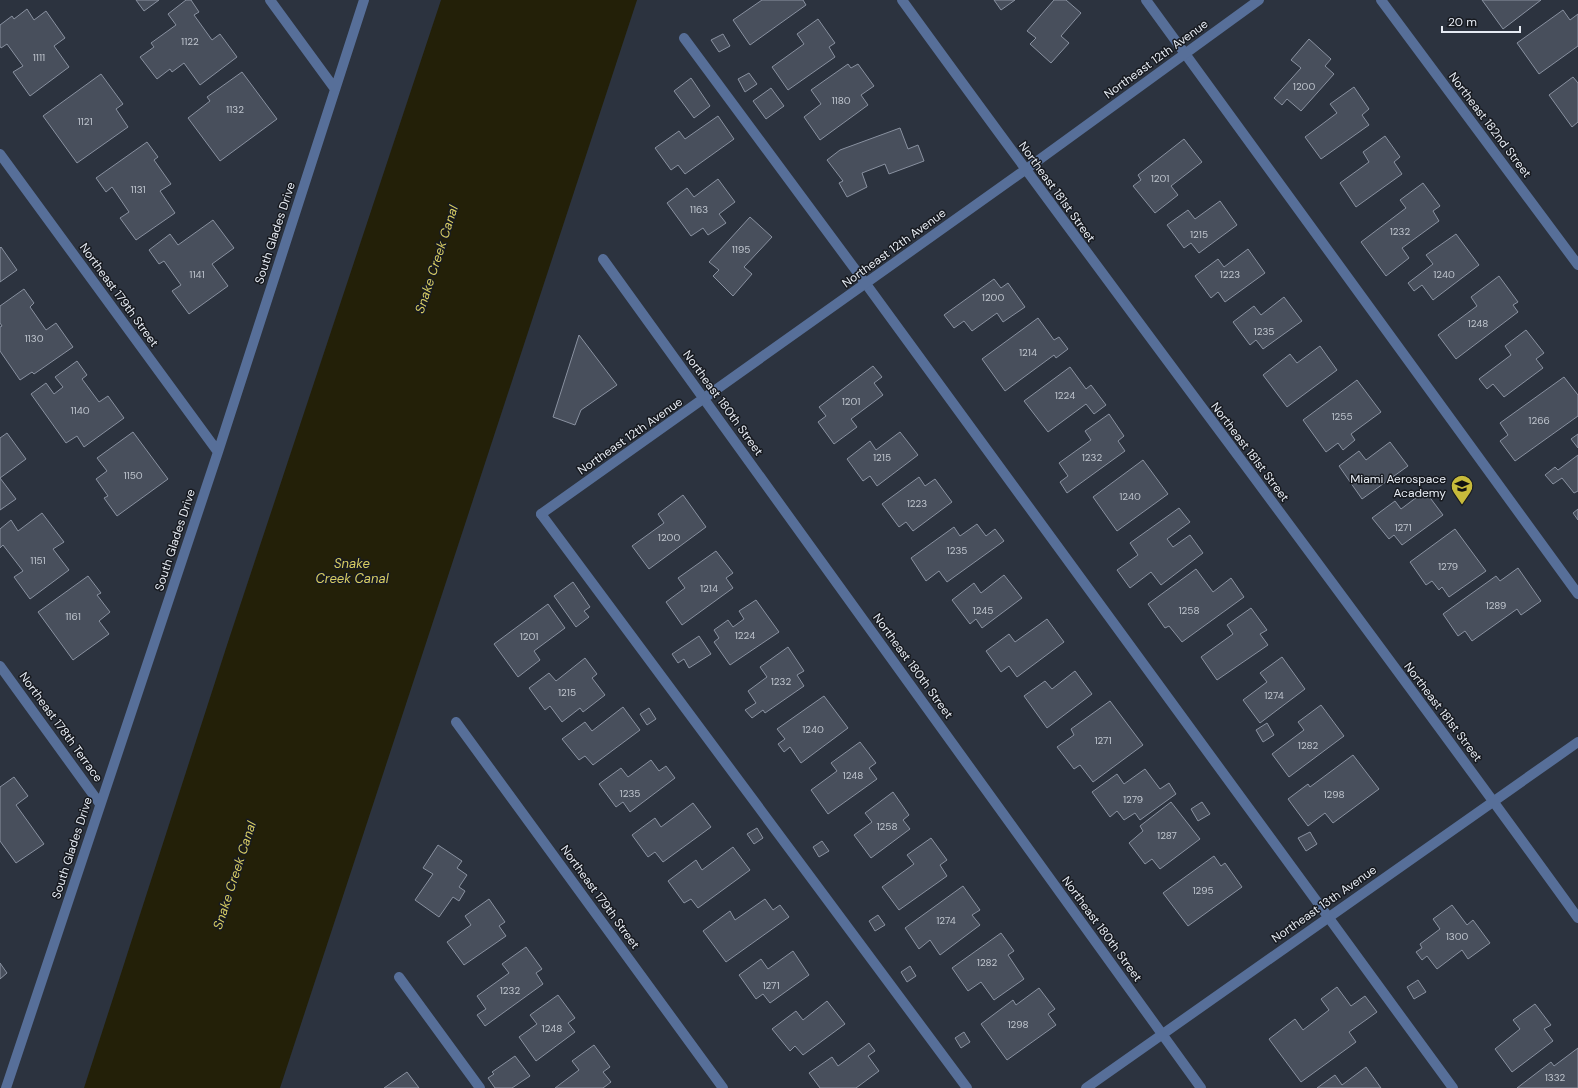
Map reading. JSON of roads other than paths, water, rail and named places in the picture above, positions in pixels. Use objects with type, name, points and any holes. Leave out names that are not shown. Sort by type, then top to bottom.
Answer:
[{"type":"street","points":[[270,0],[335,89]]},
{"type":"street","name":"South Glades Drive","points":[[6,1088],[218,452],[364,0]]},
{"type":"street","name":"Northeast 181st Street","points":[[902,0],[1025,170],[1494,801],[1578,918]]},
{"type":"street","points":[[1146,0],[1578,594]]},
{"type":"street","name":"Northeast 12th Avenue","points":[[967,1088],[541,514],[866,284],[1259,0]]},
{"type":"street","name":"Northeast 182nd Street","points":[[1381,0],[1578,265]]},
{"type":"street","points":[[684,38],[866,284],[1453,1088]]},
{"type":"street","name":"Northeast 179th Street","points":[[0,154],[218,452]]},
{"type":"street","name":"Northeast 180th Street","points":[[603,259],[1201,1088]]},
{"type":"street","name":"Northeast 178th Terrace","points":[[0,666],[100,804]]},
{"type":"street","name":"Northeast 179th Street","points":[[456,722],[723,1088]]},
{"type":"street","name":"Northeast 13th Avenue","points":[[1086,1088],[1578,742]]},
{"type":"street","points":[[399,977],[480,1088]]},
{"type":"water","name":"Snake Creek Canal","points":[[441,0],[637,0],[280,1088],[84,1088],[227,645]]},
{"type":"place","name":"Miami Aerospace Academy","points":[[1462,506]]}]
